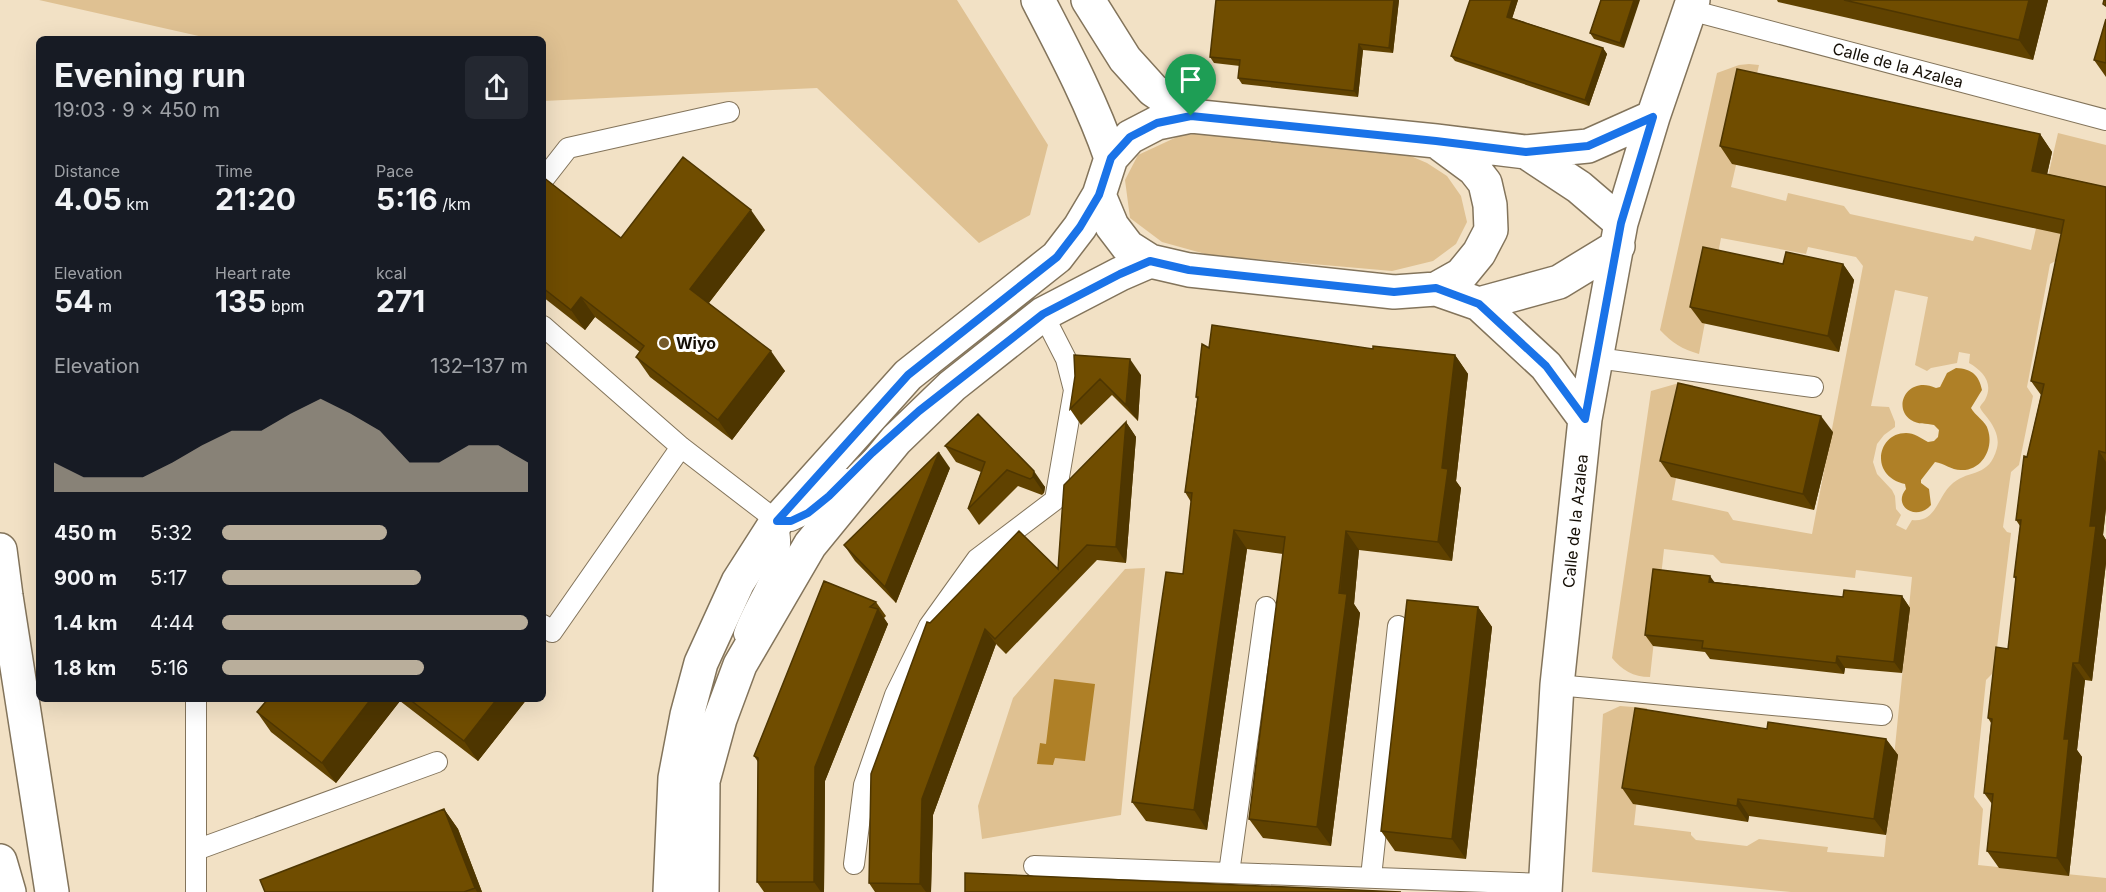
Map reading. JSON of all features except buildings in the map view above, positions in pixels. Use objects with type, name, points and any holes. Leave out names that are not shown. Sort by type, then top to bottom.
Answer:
[{"type":"street","points":[[1038,0],[1082,84],[1111,158]]},
{"type":"street","points":[[1088,0],[1125,59],[1153,90],[1191,116]]},
{"type":"street","name":"Calle de la Azalea","points":[[1545,888],[1557,685],[1585,419],[1619,234],[1653,117],[1691,5]]},
{"type":"street","points":[[670,892],[675,778],[687,715],[701,663],[738,582],[777,521],[908,375],[1057,257],[1080,227],[1099,195],[1111,158],[1130,137],[1157,123],[1191,116],[1526,152],[1588,146],[1653,117]]},
{"type":"street","points":[[1099,195],[1112,226],[1128,247],[1150,261],[1189,270],[1394,292],[1436,288],[1461,275],[1479,253],[1491,230],[1490,205],[1485,183],[1474,169],[1436,141]]},
{"type":"street","points":[[1479,304],[1559,282],[1619,234],[1579,188],[1526,152]]},
{"type":"street","points":[[702,892],[703,781],[720,718],[740,664],[810,545],[896,440],[952,386],[1043,314],[1150,261]]},
{"type":"street","points":[[1436,288],[1479,304],[1546,366],[1585,419]]},
{"type":"street","points":[[0,550],[52,892]]},
{"type":"street","points":[[0,861],[9,892]]},
{"type":"lane","name":"Calle de la Azalea","points":[[1691,5],[2106,120]]},
{"type":"lane","points":[[546,176],[568,147],[729,112]]},
{"type":"lane","points":[[854,864],[864,785],[895,695],[928,626],[977,560],[1055,500],[1074,390],[1066,359],[1043,314]]},
{"type":"lane","points":[[546,329],[681,447],[777,521],[791,521],[808,513],[919,411],[952,386]]},
{"type":"lane","points":[[1597,358],[1813,387]]},
{"type":"lane","points":[[546,627],[552,632],[681,447]]},
{"type":"lane","points":[[740,664],[743,637],[750,616],[776,563],[781,542],[777,521]]},
{"type":"lane","points":[[1229,873],[1266,607]]},
{"type":"lane","points":[[1371,877],[1398,626]]},
{"type":"lane","points":[[1557,685],[1882,715]]},
{"type":"lane","points":[[196,702],[196,892]]},
{"type":"lane","points":[[196,850],[437,762]]},
{"type":"lane","points":[[1035,866],[1371,877],[1545,888]]},
{"type":"shaded area","points":[[39,0],[957,0],[1048,145],[1030,215],[979,243],[817,88],[546,101],[546,36],[199,36]]},
{"type":"shaded area","points":[[1739,65],[1759,65],[1731,187],[1786,201],[1788,193],[1844,206],[1850,214],[1973,241],[1975,236],[2031,250],[2058,133],[2106,145],[2106,208],[2059,259],[2050,264],[2027,387],[2033,396],[2019,465],[2011,472],[2003,527],[2011,533],[1994,672],[1986,680],[1974,797],[1983,809],[1978,865],[2106,878],[2106,892],[1791,892],[1592,872],[1603,714],[1620,706],[1647,708],[1634,825],[1691,832],[1696,840],[1747,846],[1759,839],[1828,847],[1827,852],[1884,857],[1912,577],[1856,570],[1855,578],[1721,563],[1713,555],[1664,549],[1650,677],[1628,672],[1612,658],[1651,391],[1679,383],[1693,385],[1672,500],[1728,512],[1733,520],[1812,534],[1863,266],[1856,257],[1808,247],[1806,254],[1721,238],[1699,354],[1678,345],[1660,330],[1717,73]],"holes":[[[1895,290],[1928,297],[1915,365],[1927,371],[1931,368],[1957,363],[1959,352],[1970,354],[1969,363],[1983,374],[1988,383],[1987,394],[1980,407],[1994,428],[1998,441],[1994,458],[1984,469],[1953,483],[1932,513],[1920,520],[1912,520],[1906,530],[1896,525],[1901,515],[1896,509],[1895,496],[1877,474],[1873,462],[1877,444],[1895,427],[1895,422],[1889,407],[1871,406]]]},
{"type":"shaded area","points":[[1202,133],[1406,154],[1427,163],[1447,176],[1461,196],[1467,222],[1456,244],[1433,261],[1392,271],[1209,255],[1162,242],[1130,218],[1125,180],[1138,155],[1179,136]]},
{"type":"shaded area","points":[[1956,368],[1974,374],[1981,385],[1982,390],[1971,408],[1987,427],[1988,451],[1980,463],[1968,469],[1957,470],[1935,462],[1921,480],[1921,483],[1929,489],[1931,505],[1925,510],[1913,512],[1904,506],[1902,501],[1902,495],[1906,489],[1905,484],[1894,480],[1886,473],[1881,456],[1883,447],[1896,435],[1906,433],[1928,442],[1938,437],[1939,430],[1934,425],[1914,422],[1905,414],[1903,400],[1911,389],[1918,386],[1940,387],[1947,373]]},
{"type":"shaded area","points":[[1145,568],[1121,815],[982,839],[978,806],[1013,698],[1125,569]]},
{"type":"shaded area","points":[[1054,679],[1095,684],[1085,761],[1055,758],[1053,765],[1037,764],[1040,743],[1046,744]]},
{"type":"place","name":"Wiyo","points":[[664,343]]},
{"type":"route","points":[[1191,116],[1526,152],[1588,146],[1653,117],[1621,223],[1585,419],[1546,366],[1479,304],[1436,288],[1394,292],[1189,270],[1150,261],[1043,314],[919,411],[808,513],[791,521],[777,521],[908,375],[1057,257],[1080,227],[1099,195],[1111,158],[1130,137],[1157,123],[1191,116]]}]
